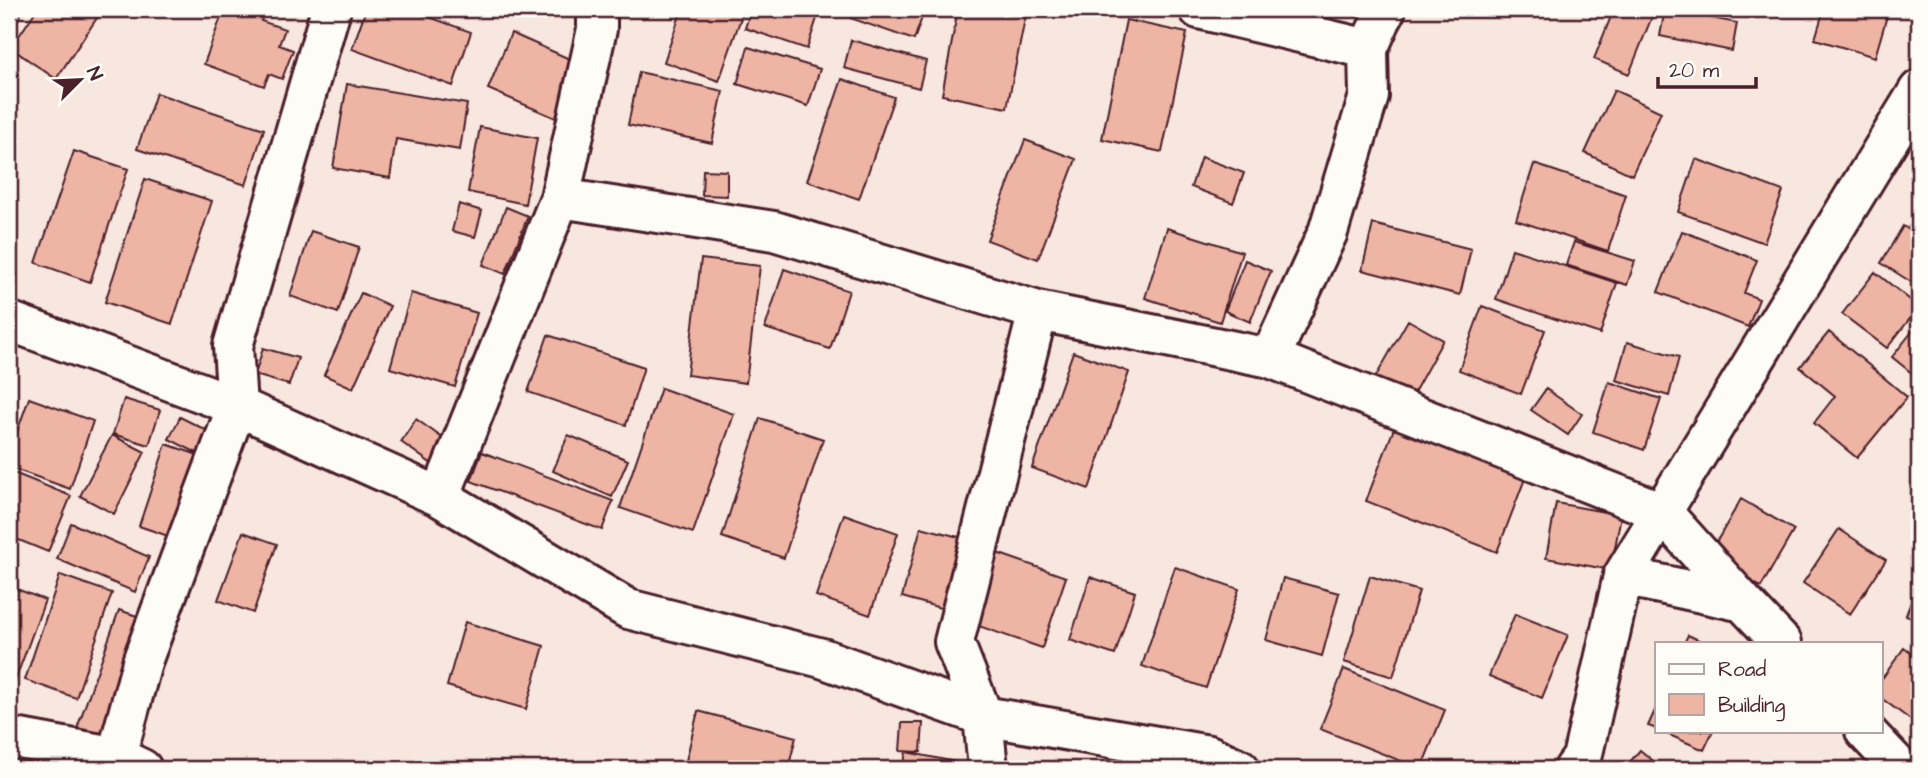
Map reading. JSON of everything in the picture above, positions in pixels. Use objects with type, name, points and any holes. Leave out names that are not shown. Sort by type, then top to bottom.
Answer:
[{"type":"street","points":[[9,737],[124,765],[143,659],[237,405],[233,346],[331,9]]},
{"type":"street","points":[[440,497],[560,198],[597,29],[597,9]]},
{"type":"street","points":[[1199,9],[1368,50]]},
{"type":"street","points":[[1270,358],[1328,232],[1369,96],[1368,50],[1385,9]]},
{"type":"street","points":[[1574,769],[1582,758],[1623,576],[1919,90]]},
{"type":"street","points":[[560,198],[774,231],[1038,311],[1270,358],[1662,512],[1781,642]]},
{"type":"street","points":[[988,769],[983,716],[954,642],[1038,311]]},
{"type":"street","points":[[9,321],[237,405],[440,497],[628,609],[822,658],[983,716],[1219,765]]},
{"type":"street","points":[[1623,576],[1743,602]]},
{"type":"street","points":[[1866,732],[1901,769]]},
{"type":"building","points":[[9,9],[24,9],[9,34]]},
{"type":"building","points":[[37,9],[103,9],[56,79],[11,48]]},
{"type":"building","points":[[224,9],[266,9],[261,21],[285,29],[279,45],[293,50],[282,79],[269,74],[264,86],[204,64]]},
{"type":"building","points":[[366,9],[407,9],[471,32],[453,86],[352,49]]},
{"type":"building","points":[[530,9],[573,9],[573,15],[531,18]]},
{"type":"building","points":[[682,9],[744,9],[719,81],[664,62]]},
{"type":"building","points":[[751,9],[820,9],[807,49],[745,28]]},
{"type":"building","points":[[853,9],[925,9],[914,40],[850,18]]},
{"type":"building","points":[[958,9],[1027,9],[1007,108],[942,95]]},
{"type":"building","points":[[1614,9],[1655,9],[1629,74],[1594,59]]},
{"type":"building","points":[[1665,9],[1737,23],[1732,51],[1660,36]]},
{"type":"building","points":[[1824,9],[1889,9],[1875,57],[1815,39]]},
{"type":"building","points":[[1126,20],[1187,33],[1162,152],[1102,139]]},
{"type":"building","points":[[511,33],[581,64],[558,119],[488,89]]},
{"type":"building","points":[[851,40],[926,61],[919,88],[844,68]]},
{"type":"building","points":[[748,47],[820,69],[808,106],[737,84]]},
{"type":"building","points":[[639,72],[723,91],[712,143],[628,125]]},
{"type":"building","points":[[842,79],[894,97],[859,199],[807,181]]},
{"type":"building","points":[[347,84],[467,104],[460,150],[396,139],[390,178],[333,168]]},
{"type":"building","points":[[1614,90],[1661,112],[1632,175],[1585,153]]},
{"type":"building","points":[[156,93],[264,129],[246,185],[137,149]]},
{"type":"building","points":[[480,127],[537,138],[525,204],[468,192]]},
{"type":"building","points":[[1025,140],[1076,159],[1038,259],[987,240]]},
{"type":"building","points":[[74,151],[128,169],[90,282],[36,263]]},
{"type":"building","points":[[1201,157],[1244,173],[1233,203],[1191,187]]},
{"type":"building","points":[[1696,159],[1783,191],[1764,243],[1678,212]]},
{"type":"building","points":[[1534,164],[1626,195],[1608,251],[1516,220]]},
{"type":"building","points":[[703,170],[727,171],[727,196],[702,195]]},
{"type":"building","points":[[145,179],[212,201],[172,324],[105,302]]},
{"type":"building","points":[[459,204],[482,211],[475,237],[452,231]]},
{"type":"building","points":[[506,207],[528,216],[505,274],[483,265]]},
{"type":"building","points":[[1919,210],[1919,233],[1909,227]]},
{"type":"building","points":[[1373,224],[1471,249],[1460,295],[1362,270]]},
{"type":"building","points":[[1903,226],[1919,236],[1919,287],[1881,263]]},
{"type":"building","points":[[1167,228],[1242,252],[1220,322],[1145,298]]},
{"type":"building","points":[[311,231],[359,247],[338,313],[290,296]]},
{"type":"building","points":[[1682,231],[1757,260],[1744,293],[1759,299],[1748,327],[1658,292]]},
{"type":"building","points":[[1574,242],[1635,261],[1627,285],[1566,265]]},
{"type":"building","points":[[1512,249],[1617,283],[1600,334],[1496,299]]},
{"type":"building","points":[[701,259],[760,266],[746,383],[687,375]]},
{"type":"building","points":[[1245,260],[1271,271],[1250,322],[1225,311]]},
{"type":"building","points":[[784,269],[849,291],[830,349],[765,328]]},
{"type":"building","points":[[1875,272],[1919,307],[1887,348],[1842,314]]},
{"type":"building","points":[[361,293],[390,306],[353,388],[324,375]]},
{"type":"building","points":[[411,293],[477,313],[455,387],[390,368]]},
{"type":"building","points":[[1482,306],[1545,330],[1521,394],[1459,370]]},
{"type":"building","points":[[1408,320],[1443,340],[1411,398],[1375,378]]},
{"type":"building","points":[[1919,323],[1919,379],[1892,357]]},
{"type":"building","points":[[1829,332],[1907,397],[1857,458],[1814,423],[1835,396],[1800,367]]},
{"type":"building","points":[[548,335],[644,367],[626,425],[528,392]]},
{"type":"building","points":[[1627,342],[1679,357],[1669,396],[1616,380]]},
{"type":"building","points":[[263,348],[298,358],[289,385],[255,375]]},
{"type":"building","points":[[1073,352],[1129,372],[1089,489],[1032,468]]},
{"type":"building","points":[[1609,382],[1661,399],[1644,450],[1593,432]]},
{"type":"building","points":[[661,388],[734,414],[693,533],[620,508]]},
{"type":"building","points":[[1546,389],[1582,414],[1568,435],[1531,410]]},
{"type":"building","points":[[29,398],[93,421],[70,489],[9,467],[9,455]]},
{"type":"building","points":[[124,399],[160,410],[149,445],[113,434]]},
{"type":"building","points":[[180,417],[214,434],[203,456],[169,439]]},
{"type":"building","points":[[760,418],[823,439],[784,558],[722,537]]},
{"type":"building","points":[[1398,418],[1529,468],[1497,552],[1366,501]]},
{"type":"building","points":[[416,419],[448,442],[432,464],[401,442]]},
{"type":"building","points":[[112,435],[145,452],[114,514],[80,496]]},
{"type":"building","points":[[568,435],[628,460],[612,497],[553,471]]},
{"type":"building","points":[[166,444],[204,457],[177,539],[139,526]]},
{"type":"building","points":[[482,452],[613,501],[602,530],[471,481]]},
{"type":"building","points":[[9,471],[71,496],[48,552],[9,536]]},
{"type":"building","points":[[1741,499],[1794,530],[1761,587],[1709,555]]},
{"type":"building","points":[[1556,503],[1621,515],[1611,570],[1546,558]]},
{"type":"building","points":[[844,514],[898,533],[870,615],[816,596]]},
{"type":"building","points":[[71,523],[149,557],[135,592],[57,559]]},
{"type":"building","points":[[921,527],[970,540],[951,611],[902,597]]},
{"type":"building","points":[[1839,529],[1886,560],[1850,614],[1803,583]]},
{"type":"building","points":[[243,532],[277,544],[253,613],[218,600]]},
{"type":"building","points":[[997,553],[1066,577],[1042,648],[973,624]]},
{"type":"building","points":[[1175,567],[1239,589],[1206,688],[1142,666]]},
{"type":"building","points":[[60,575],[112,593],[76,698],[25,680]]},
{"type":"building","points":[[1370,576],[1419,591],[1393,677],[1344,662]]},
{"type":"building","points":[[1090,577],[1135,592],[1115,655],[1070,640]]},
{"type":"building","points":[[1283,578],[1339,593],[1322,656],[1266,640]]},
{"type":"building","points":[[1919,580],[1919,620],[1906,615]]},
{"type":"building","points":[[9,586],[45,600],[9,697]]},
{"type":"building","points":[[119,610],[146,619],[101,747],[74,737]]},
{"type":"building","points":[[1515,614],[1568,635],[1542,698],[1489,676]]},
{"type":"building","points":[[465,622],[544,646],[526,709],[447,686]]},
{"type":"building","points":[[1688,635],[1703,642],[1684,642]]},
{"type":"building","points":[[1904,648],[1919,659],[1919,719],[1916,724],[1882,699],[1882,679]]},
{"type":"building","points":[[1344,669],[1445,710],[1421,769],[1320,729]]},
{"type":"building","points":[[1655,710],[1655,728],[1648,726]]},
{"type":"building","points":[[698,711],[796,737],[788,769],[684,769]]},
{"type":"building","points":[[902,723],[923,723],[921,752],[900,751]]},
{"type":"building","points":[[1662,732],[1713,732],[1704,750]]},
{"type":"building","points":[[1640,750],[1663,769],[1624,769]]},
{"type":"building","points":[[906,752],[956,762],[955,769],[903,769]]}]
